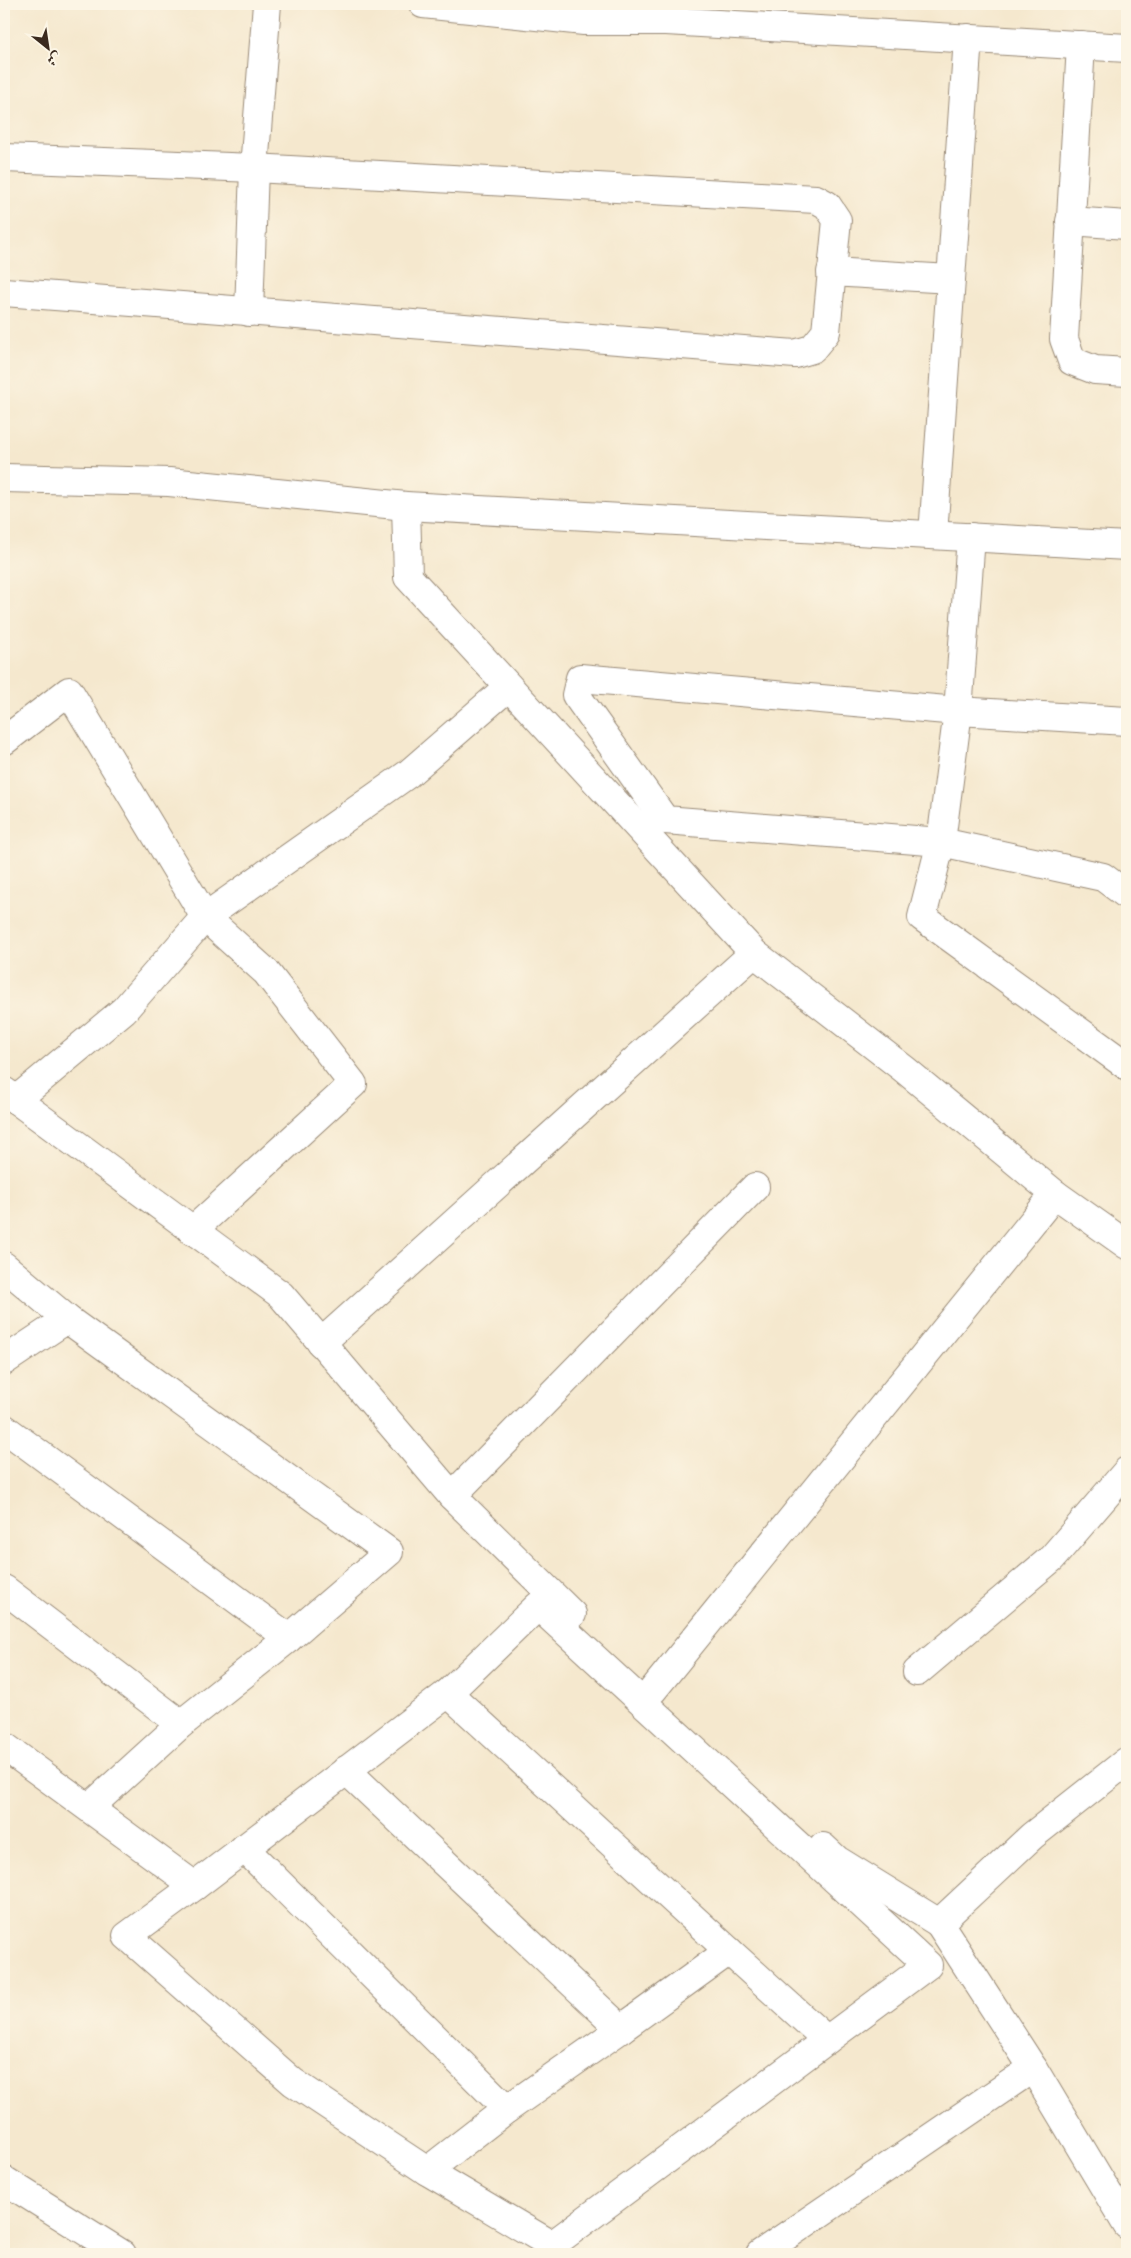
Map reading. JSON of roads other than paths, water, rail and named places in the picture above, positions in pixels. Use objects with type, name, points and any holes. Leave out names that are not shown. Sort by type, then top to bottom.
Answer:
[{"type":"street","points":[[249,312],[254,168],[267,4]]},
{"type":"street","points":[[423,4],[584,12],[667,12],[968,38],[1127,48]]},
{"type":"street","points":[[933,535],[968,38]]},
{"type":"street","points":[[1081,45],[1064,339],[1072,362],[1095,370],[1127,372]]},
{"type":"street","points":[[4,158],[254,168],[816,199],[827,205],[837,220],[826,332],[812,349],[795,354],[4,292]]},
{"type":"street","points":[[1070,221],[1127,225]]},
{"type":"street","points":[[831,272],[951,279]]},
{"type":"street","points":[[4,478],[169,482],[406,506],[1127,546]]},
{"type":"street","points":[[406,506],[408,577],[754,953],[904,1069],[1055,1194],[1127,1245]]},
{"type":"street","points":[[971,537],[958,711],[941,842],[922,917],[1127,1066]]},
{"type":"street","points":[[1127,721],[958,711],[580,678],[576,695],[665,820],[941,842],[1115,874],[1127,895]]},
{"type":"street","points":[[508,687],[408,774],[205,917],[124,1010],[10,1095],[192,1232],[281,1295],[452,1496],[652,1690],[837,1860],[939,1923],[1033,2068],[1127,2225]]},
{"type":"street","points":[[4,741],[69,691],[205,917],[266,972],[353,1084],[192,1232]]},
{"type":"street","points":[[321,1343],[754,953]]},
{"type":"street","points":[[452,1496],[755,1187]]},
{"type":"street","points":[[652,1690],[1055,1194]]},
{"type":"street","points":[[4,1266],[68,1319],[389,1552],[289,1638],[181,1724],[90,1807]]},
{"type":"street","points":[[4,1361],[68,1319]]},
{"type":"street","points":[[4,1428],[289,1638]]},
{"type":"street","points":[[917,1672],[1052,1558],[1127,1471]]},
{"type":"street","points":[[4,1589],[181,1724]]},
{"type":"street","points":[[538,1606],[928,1965],[827,2040],[560,2249],[427,2171],[293,2082],[128,1936],[346,1770],[448,1693],[538,1606]]},
{"type":"street","points":[[448,1693],[827,2040]]},
{"type":"street","points":[[4,1746],[90,1807],[195,1886]]},
{"type":"street","points":[[939,1923],[1032,1836],[1127,1760]]},
{"type":"street","points":[[346,1770],[621,2028]]},
{"type":"street","points":[[244,1848],[507,2109]]},
{"type":"street","points":[[427,2171],[507,2109],[729,1951]]},
{"type":"street","points":[[760,2254],[1033,2068]]},
{"type":"street","points":[[4,2180],[122,2254]]}]
